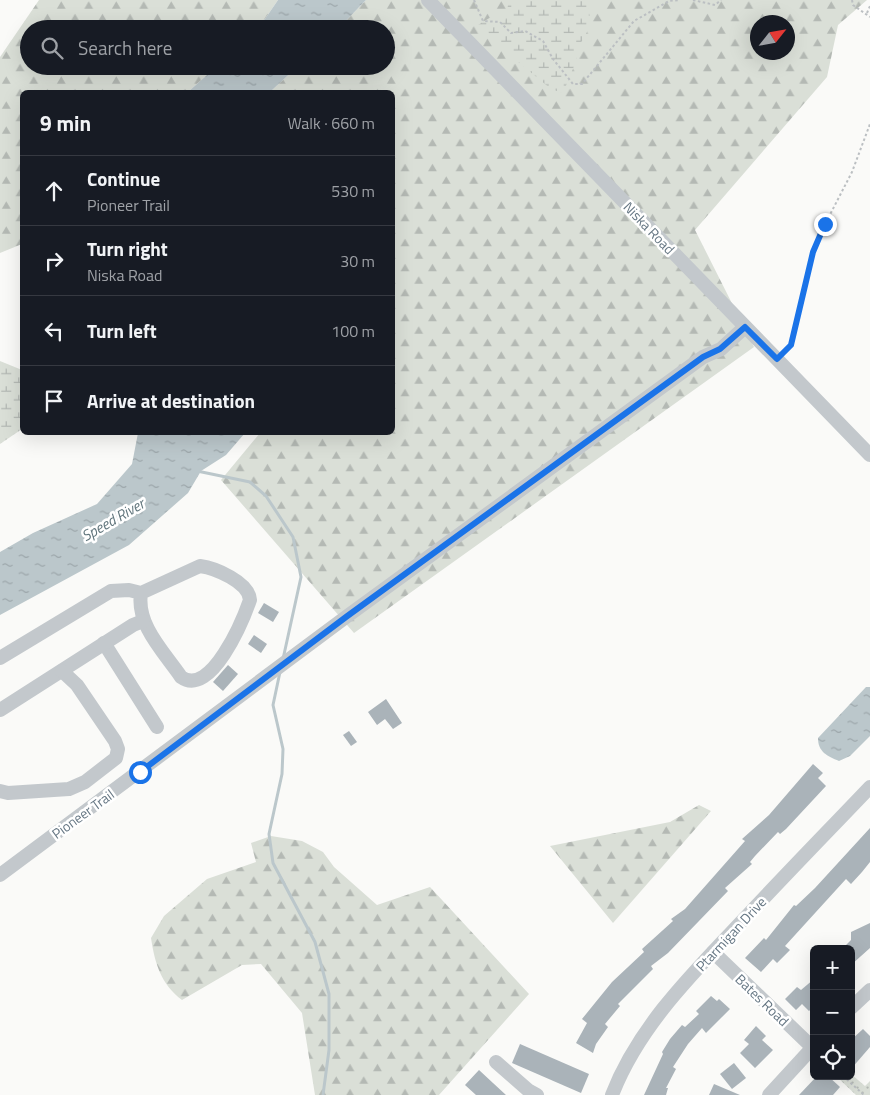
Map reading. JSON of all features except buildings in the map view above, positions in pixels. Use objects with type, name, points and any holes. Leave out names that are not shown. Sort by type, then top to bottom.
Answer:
[{"type":"street","name":"Niska Road","points":[[428,0],[870,455]]},
{"type":"street","name":"Pioneer Trail","points":[[0,874],[695,362],[720,349],[745,327]]},
{"type":"street","points":[[0,658],[110,591],[129,590],[141,593],[200,566],[223,574],[240,584],[250,595],[250,600],[225,653],[211,670],[194,681],[187,681],[181,677],[143,621],[139,602],[141,593]]},
{"type":"street","points":[[0,710],[104,643],[143,621]]},
{"type":"street","points":[[104,643],[157,727]]},
{"type":"street","points":[[0,791],[8,793],[69,789],[85,782],[116,758],[118,749],[115,741],[77,685],[62,671]]},
{"type":"street","name":"Ptarmigan Drive","points":[[612,1095],[620,1073],[652,1020],[713,952],[870,787]]},
{"type":"street","name":"Bates Road","points":[[713,952],[810,1043]]},
{"type":"street","points":[[855,1004],[870,990]]},
{"type":"street","points":[[769,1095],[810,1049]]},
{"type":"street","points":[[496,1062],[528,1090],[538,1095]]},
{"type":"path","points":[[474,0],[484,21],[500,22],[511,33],[524,31],[544,41],[553,59],[573,84],[582,84],[634,21],[669,1],[679,0]]},
{"type":"path","points":[[693,0],[715,5],[721,0]]},
{"type":"path","points":[[852,0],[853,5],[867,13],[870,17]]},
{"type":"path","points":[[867,13],[870,6]]},
{"type":"path","points":[[777,359],[791,345],[813,252],[820,234],[852,172],[870,124]]},
{"type":"path","points":[[847,1080],[864,1095]]},
{"type":"green space","points":[[39,0],[278,0],[264,20],[25,20]]},
{"type":"green space","points":[[366,0],[867,0],[838,25],[827,77],[695,230],[754,347],[354,633],[221,480],[258,435],[395,435],[395,90],[272,90],[288,75],[395,75],[395,20],[347,20]]},
{"type":"green space","points":[[509,0],[584,0],[588,3],[591,25],[579,46],[575,64],[563,93],[551,89],[494,42],[478,25],[491,17],[505,21]]},
{"type":"green space","points":[[20,28],[20,75],[207,75],[190,90],[20,90],[20,245],[0,253],[0,57]]},
{"type":"green space","points":[[0,361],[20,369],[20,430],[0,444]]},
{"type":"green space","points":[[699,805],[711,811],[613,923],[550,846],[670,822]]},
{"type":"green space","points":[[271,836],[302,841],[323,852],[334,867],[377,905],[430,887],[529,994],[439,1095],[315,1095],[302,1013],[261,964],[242,965],[182,1000],[164,980],[157,965],[151,938],[164,916],[207,879],[256,862],[251,843]]},
{"type":"green space","points":[[855,1077],[865,1086],[870,1081],[870,1095],[856,1095],[840,1080],[855,1080]]},
{"type":"water","points":[[278,0],[366,0],[347,20],[264,20]]},
{"type":"water","points":[[207,75],[288,75],[272,90],[190,90]]},
{"type":"water","name":"Speed River","points":[[138,435],[243,435],[226,455],[201,471],[188,493],[129,545],[0,615],[0,552],[33,533],[97,504],[132,464]]},
{"type":"water","points":[[866,687],[870,687],[870,736],[850,756],[839,761],[821,750],[818,738]]},
{"type":"waterway","points":[[197,471],[250,482],[266,496],[293,537],[301,577],[283,659]]},
{"type":"waterway","points":[[280,672],[273,705],[283,749],[282,774],[269,834],[273,863],[315,942],[329,994],[329,1050],[323,1095]]},
{"type":"route","points":[[140,772],[346,617],[703,357],[720,349],[734,339],[745,327],[777,359],[791,345],[813,252],[825,224]]}]
